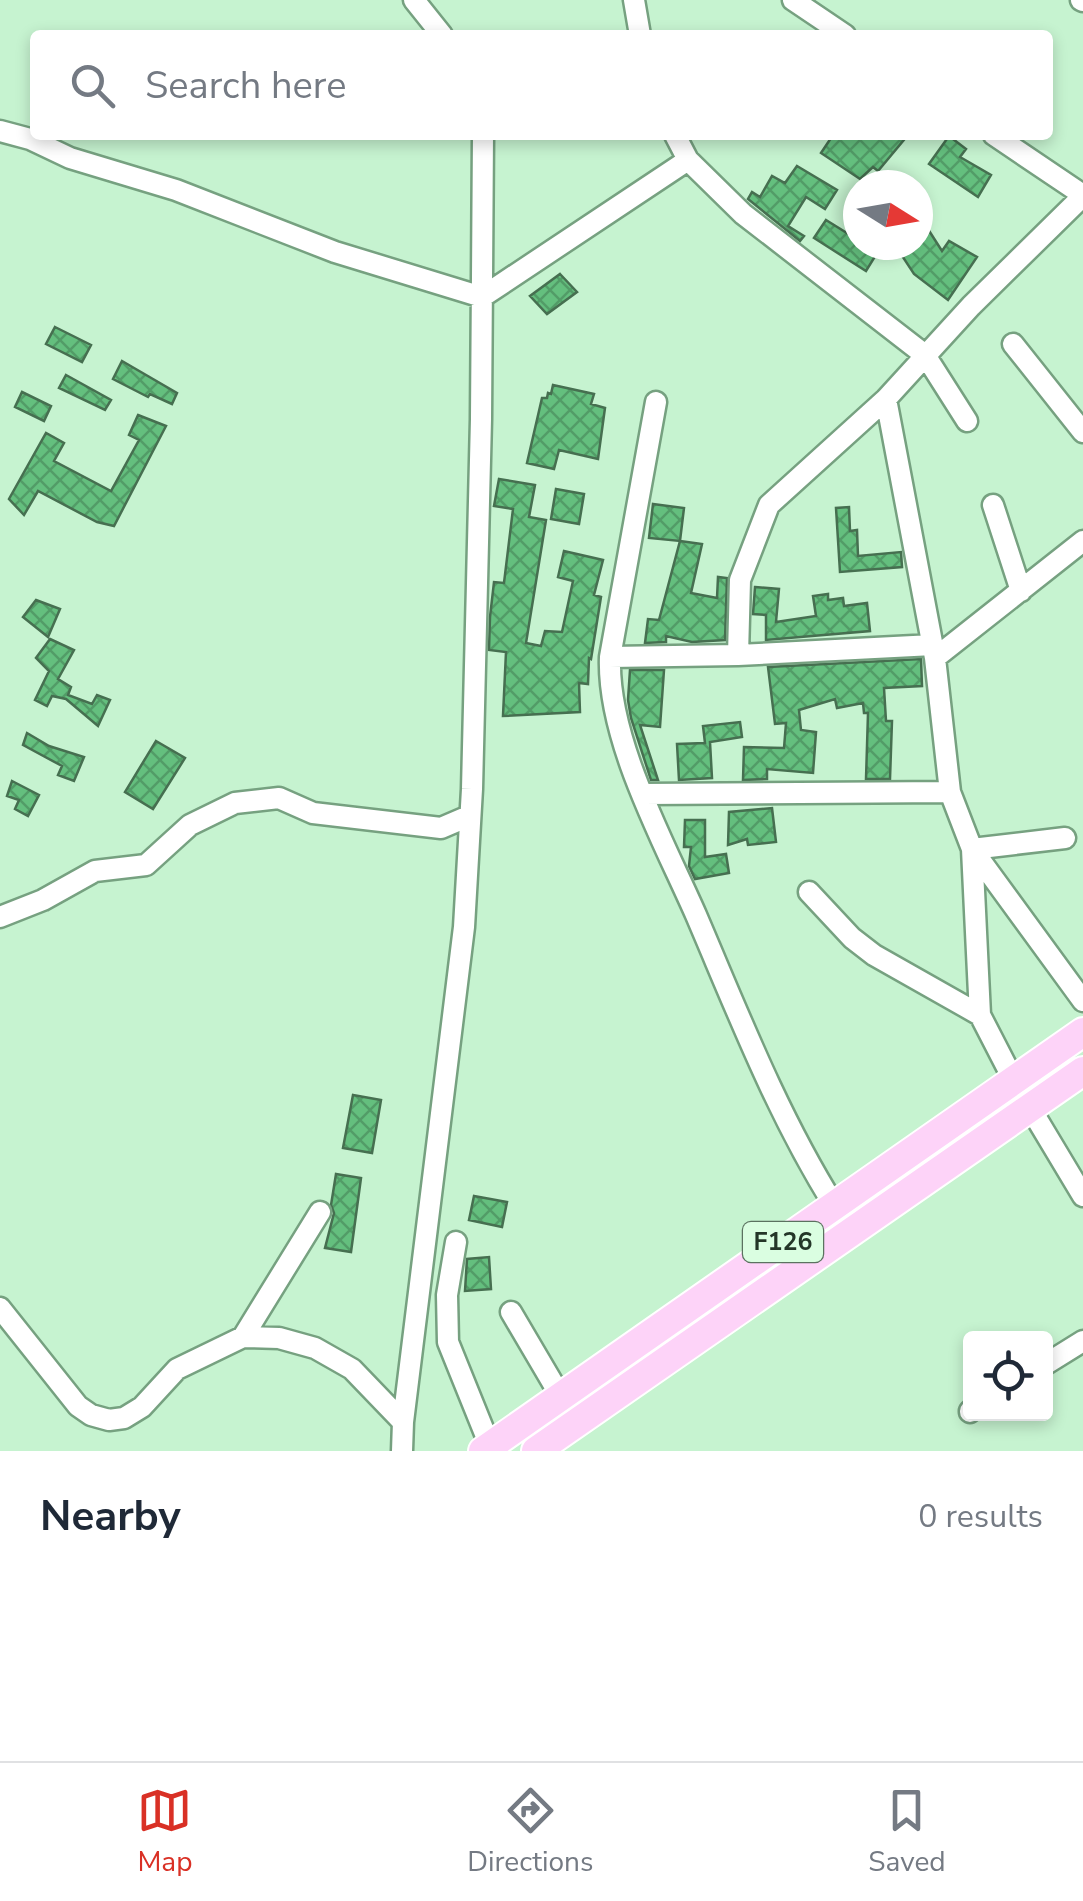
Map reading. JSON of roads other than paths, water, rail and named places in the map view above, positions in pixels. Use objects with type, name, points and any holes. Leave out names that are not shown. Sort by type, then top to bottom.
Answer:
[{"type":"main road","name":"F126","points":[[486,1449],[1083,1032]]},
{"type":"main road","name":"F126","points":[[536,1451],[1083,1071]]},
{"type":"street","points":[[414,0],[438,30]]},
{"type":"street","points":[[634,0],[639,30]]},
{"type":"street","points":[[793,0],[838,30]]},
{"type":"street","points":[[0,131],[70,158],[176,190],[336,252],[482,297]]},
{"type":"street","points":[[402,1451],[464,927],[476,672],[482,140]]},
{"type":"street","points":[[678,140],[688,160],[743,214],[925,355],[967,420]]},
{"type":"street","points":[[738,655],[740,580],[763,515],[777,496],[886,399],[1083,195],[1001,140]]},
{"type":"street","points":[[482,297],[688,160]]},
{"type":"street","points":[[1013,344],[1083,432]]},
{"type":"street","points":[[886,399],[934,652],[950,792],[972,849],[1083,1000]]},
{"type":"street","points":[[656,402],[610,657],[608,686],[615,718],[643,794],[758,1058],[813,1171],[834,1205]]},
{"type":"street","points":[[994,505],[1021,591]]},
{"type":"street","points":[[610,657],[934,652],[1021,591],[1083,541]]},
{"type":"street","points":[[643,794],[950,792]]},
{"type":"street","points":[[0,917],[43,900],[95,870],[146,865],[190,825],[235,803],[273,797],[313,813],[441,828],[469,816]]},
{"type":"street","points":[[972,849],[1065,838]]},
{"type":"street","points":[[972,849],[980,1015],[1014,1081],[1083,1196]]},
{"type":"street","points":[[809,892],[863,947],[980,1015]]},
{"type":"street","points":[[243,1337],[320,1212]]},
{"type":"street","points":[[456,1242],[447,1295],[448,1342],[486,1449]]},
{"type":"street","points":[[0,1308],[78,1406],[91,1416],[109,1420],[134,1413],[177,1369],[243,1337],[279,1338],[325,1353],[361,1376],[403,1422]]},
{"type":"street","points":[[511,1312],[561,1397]]},
{"type":"street","points":[[1053,1360],[1083,1341]]}]
